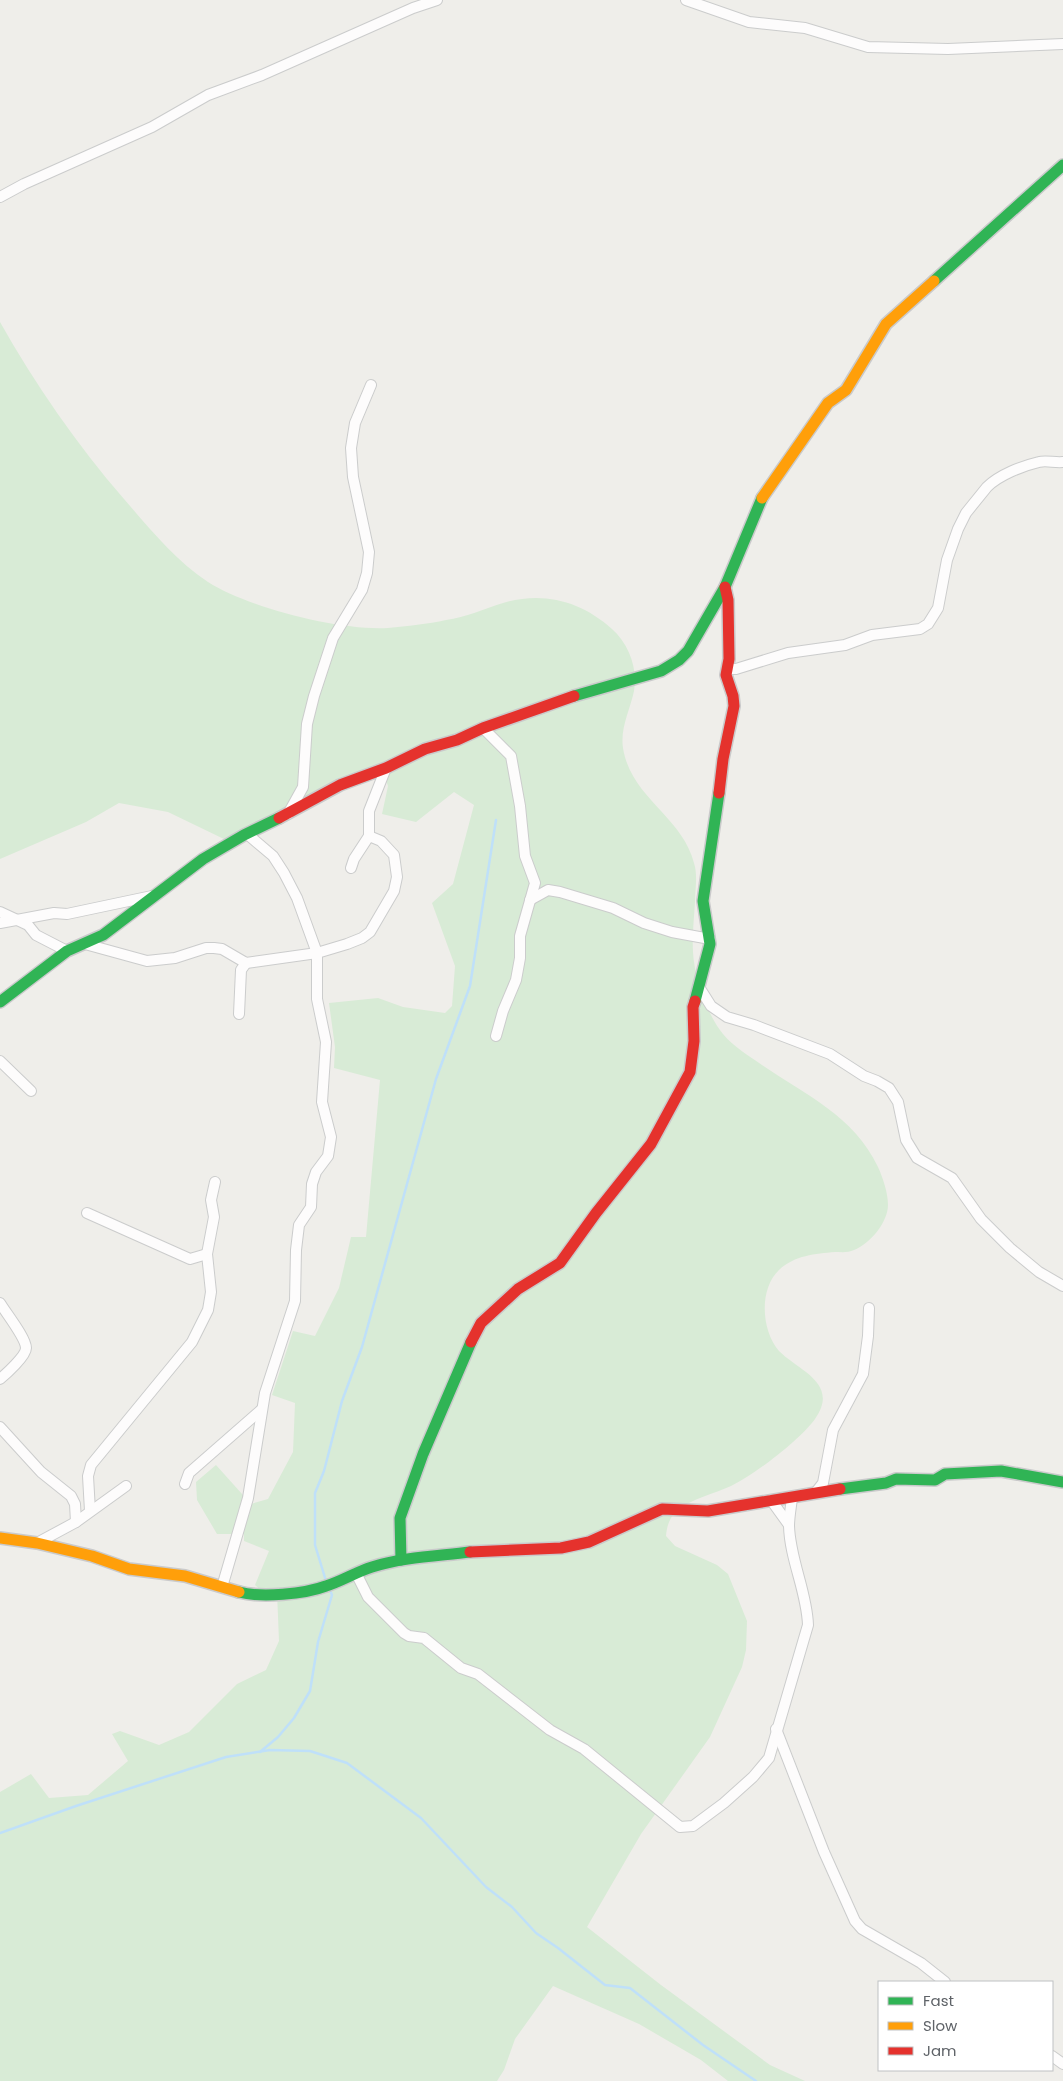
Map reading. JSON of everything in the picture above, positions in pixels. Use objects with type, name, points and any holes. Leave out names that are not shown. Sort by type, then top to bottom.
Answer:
[{"type":"street","points":[[0,197],[24,184],[152,127],[208,95],[262,75],[403,12],[437,0]]},
{"type":"street","points":[[686,0],[749,22],[805,28],[868,47],[948,49],[1063,44]]},
{"type":"street","points":[[0,1002],[67,951],[103,935],[203,859],[340,785],[386,768],[425,750],[457,740],[483,728],[592,690],[661,671],[681,663],[725,587],[760,501],[828,403],[846,390],[886,324],[1063,165]]},
{"type":"street","points":[[288,814],[302,787],[307,724],[332,638],[362,590],[367,573],[370,552],[353,477],[351,448],[355,423],[371,385]]},
{"type":"street","points":[[728,670],[788,653],[845,645],[872,635],[920,630],[932,619],[938,608],[947,560],[962,520],[987,487],[1007,474],[1040,461],[1063,462]]},
{"type":"street","points":[[401,1560],[400,1518],[423,1454],[470,1344],[482,1323],[518,1289],[560,1263],[654,1139],[690,1072],[694,1041],[693,1007],[709,952],[710,938],[703,901],[724,759],[734,706],[733,696],[726,675],[728,670],[728,600],[725,587]]},
{"type":"street","points":[[483,728],[511,756],[520,806],[525,856],[535,883],[520,936],[520,958],[516,980],[503,1011],[496,1036]]},
{"type":"street","points":[[351,868],[354,859],[369,836],[369,811],[386,768]]},
{"type":"street","points":[[222,1587],[248,1498],[261,1410],[276,1354],[295,1301],[296,1250],[299,1225],[311,1206],[312,1184],[316,1172],[328,1156],[330,1147],[330,1129],[322,1102],[326,1042],[317,998],[317,953],[298,898],[284,873],[273,856],[247,834]]},
{"type":"street","points":[[85,944],[147,961],[174,958],[206,948],[214,948],[222,949],[246,962],[317,953],[347,944],[362,938],[370,932],[394,891],[397,877],[394,855],[381,841],[369,836]]},
{"type":"street","points":[[530,900],[548,890],[560,892],[613,908],[644,923],[672,932],[710,938]]},
{"type":"street","points":[[0,923],[54,913],[67,914],[156,895]]},
{"type":"street","points":[[0,912],[29,926],[39,937],[67,951]]},
{"type":"street","points":[[238,1014],[241,970],[246,962]]},
{"type":"street","points":[[699,987],[711,1006],[726,1017],[754,1025],[830,1054],[864,1076],[889,1088],[898,1102],[906,1140],[917,1158],[952,1178],[981,1219],[1010,1248],[1039,1272],[1063,1286]]},
{"type":"street","points":[[0,1061],[31,1091]]},
{"type":"street","points":[[90,1511],[88,1476],[91,1464],[192,1342],[208,1310],[211,1292],[207,1254],[214,1217],[211,1200],[215,1182]]},
{"type":"street","points":[[87,1213],[190,1259],[207,1254]]},
{"type":"street","points":[[0,1303],[26,1348],[9,1371],[0,1379]]},
{"type":"street","points":[[816,1492],[823,1483],[833,1430],[863,1374],[870,1308]]},
{"type":"street","points":[[185,1484],[189,1473],[261,1410]]},
{"type":"street","points":[[0,1427],[41,1472],[71,1496],[76,1522]]},
{"type":"street","points":[[0,1538],[38,1543],[92,1556],[129,1569],[184,1576],[261,1596],[324,1587],[381,1564],[401,1560],[492,1550],[561,1548],[602,1537],[662,1509],[707,1512],[792,1498],[816,1492],[886,1483],[896,1479],[936,1480],[945,1474],[1001,1471],[1063,1482]]},
{"type":"street","points":[[38,1543],[76,1522],[126,1486]]},
{"type":"street","points":[[356,1573],[368,1598],[404,1633],[409,1636],[424,1638],[461,1668],[478,1674],[550,1730],[584,1749],[680,1826],[693,1826],[753,1777],[769,1758],[808,1625],[808,1614],[789,1525],[792,1498]]},
{"type":"street","points":[[771,1500],[789,1525]]},
{"type":"street","points":[[776,1729],[824,1852],[855,1921],[862,1928],[921,1963],[943,1981]]},
{"type":"green space","points":[[0,322],[58,413],[90,457],[153,533],[196,573],[226,592],[270,609],[295,616],[345,626],[368,628],[388,628],[432,623],[461,617],[503,603],[533,598],[547,599],[561,601],[588,611],[612,629],[627,649],[635,674],[634,691],[622,741],[628,765],[646,794],[679,832],[688,847],[694,863],[696,882],[693,940],[694,962],[702,995],[712,1017],[723,1034],[736,1047],[828,1108],[842,1120],[868,1149],[878,1167],[885,1186],[888,1205],[885,1218],[872,1238],[852,1251],[813,1255],[792,1261],[779,1270],[773,1278],[765,1298],[766,1321],[773,1342],[779,1351],[814,1379],[820,1387],[823,1396],[821,1407],[815,1419],[799,1436],[764,1466],[731,1486],[696,1499],[674,1514],[669,1522],[666,1536],[675,1546],[717,1565],[728,1574],[747,1621],[746,1650],[742,1667],[710,1737],[641,1834],[587,1927],[661,1985],[770,2065],[805,2081],[728,2081],[701,2060],[639,2024],[553,1986],[515,2039],[504,2070],[497,2081],[0,2081],[0,1792],[31,1774],[49,1798],[88,1795],[128,1761],[112,1734],[120,1731],[159,1745],[189,1732],[237,1684],[266,1670],[279,1641],[277,1592],[263,1592],[255,1585],[269,1551],[244,1541],[244,1534],[217,1534],[197,1500],[196,1482],[216,1465],[251,1504],[268,1499],[293,1452],[295,1403],[272,1395],[293,1331],[315,1336],[339,1288],[351,1237],[366,1237],[380,1080],[334,1068],[335,1047],[329,1003],[378,998],[403,1007],[445,1013],[452,1006],[455,966],[432,903],[453,884],[474,805],[454,792],[416,822],[382,814],[388,786],[382,770],[226,840],[168,812],[119,803],[86,822],[0,859]]},
{"type":"waterway","points":[[326,1581],[315,1545],[315,1493],[324,1471],[342,1401],[362,1347],[436,1079],[470,986],[496,820]]},
{"type":"waterway","points":[[260,1752],[278,1737],[294,1718],[310,1691],[318,1642],[332,1595],[330,1590]]},
{"type":"waterway","points":[[0,1833],[226,1757],[270,1750],[310,1751],[347,1763],[421,1818],[486,1887],[512,1907],[536,1933],[605,1985],[630,1988],[703,2045],[756,2081]]},
{"type":"traffic: fast","points":[[934,281],[1063,165]]},
{"type":"traffic: fast","points":[[574,696],[661,671],[679,660],[688,651],[725,587],[762,498]]},
{"type":"traffic: fast","points":[[695,1001],[710,944],[703,901],[719,793]]},
{"type":"traffic: fast","points":[[0,1002],[67,951],[103,935],[203,859],[244,835],[279,818]]},
{"type":"traffic: fast","points":[[401,1560],[400,1518],[423,1454],[471,1342]]},
{"type":"traffic: fast","points":[[840,1489],[886,1483],[896,1479],[935,1480],[945,1474],[1001,1471],[1063,1482]]},
{"type":"traffic: fast","points":[[239,1592],[271,1595],[307,1591],[332,1584],[366,1569],[384,1564],[408,1559],[470,1552]]},
{"type":"traffic: slow","points":[[762,498],[828,403],[846,390],[886,324],[934,281]]},
{"type":"traffic: slow","points":[[0,1538],[37,1543],[92,1556],[129,1569],[185,1576],[239,1592]]},
{"type":"traffic: jam","points":[[719,793],[723,759],[734,706],[733,696],[726,675],[729,659],[728,600],[725,587]]},
{"type":"traffic: jam","points":[[279,818],[340,785],[386,768],[425,749],[457,740],[483,728],[574,696]]},
{"type":"traffic: jam","points":[[471,1342],[481,1323],[518,1289],[560,1263],[596,1213],[651,1144],[690,1072],[694,1041],[693,1007],[695,1001]]},
{"type":"traffic: jam","points":[[470,1552],[561,1548],[589,1542],[662,1509],[708,1511],[840,1489]]}]
